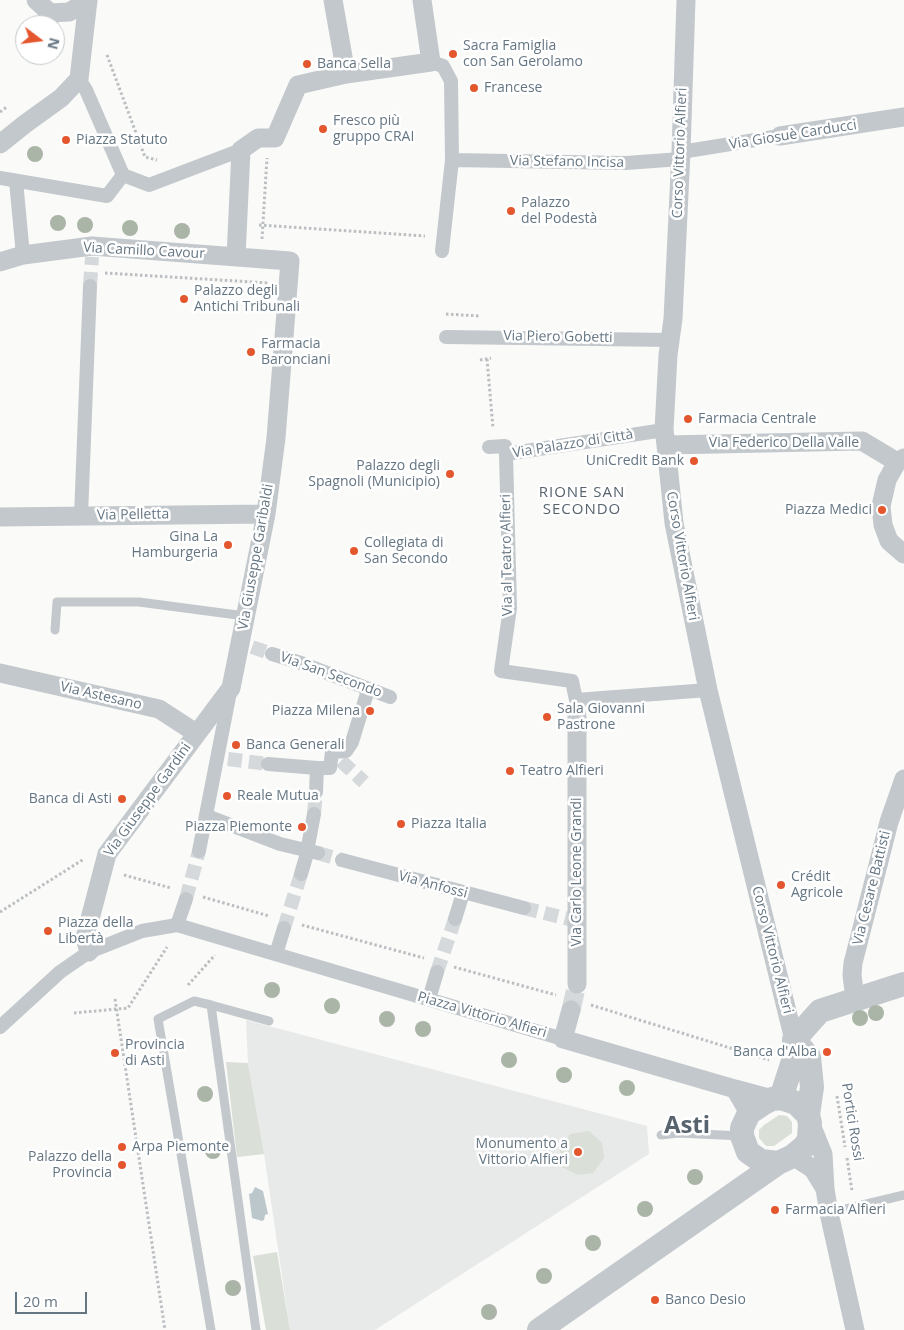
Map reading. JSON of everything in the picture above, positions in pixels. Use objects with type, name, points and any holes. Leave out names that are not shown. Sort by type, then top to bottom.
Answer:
[{"type":"street","points":[[36,0],[50,13],[69,12],[88,1]]},
{"type":"street","points":[[333,0],[346,74]]},
{"type":"street","points":[[422,0],[431,62]]},
{"type":"street","name":"Corso Vittorio Alfieri","points":[[686,0],[681,156],[665,437],[674,524],[708,690],[794,1040],[793,1061],[776,1099]]},
{"type":"street","points":[[0,144],[61,98],[79,79],[88,1]]},
{"type":"street","points":[[79,79],[86,90],[123,175],[149,185],[241,150],[258,138],[276,138],[298,85],[346,74],[431,62],[442,66],[451,81],[452,160],[442,250]]},
{"type":"street","name":"Via Giosuè Carducci","points":[[681,156],[780,136],[904,117]]},
{"type":"street","points":[[236,257],[241,150]]},
{"type":"street","name":"Via Stefano Incisa","points":[[452,160],[626,163],[681,156]]},
{"type":"street","points":[[0,178],[107,196],[123,175]]},
{"type":"street","points":[[16,181],[23,254]]},
{"type":"street","name":"Via Camillo Cavour","points":[[0,262],[23,254],[92,251],[290,261]]},
{"type":"street","name":"Via Giuseppe Garibaldi","points":[[199,851],[222,758],[231,688],[246,645],[245,616],[266,514],[276,438],[290,261]]},
{"type":"street","points":[[81,516],[90,286]]},
{"type":"street","name":"Via Piero Gobetti","points":[[446,337],[670,340]]},
{"type":"street","name":"Via Palazzo di Città","points":[[492,441],[505,446],[506,454],[665,437]]},
{"type":"street","name":"Via Federico Della Valle","points":[[665,437],[862,441],[900,460]]},
{"type":"street","name":"Via al Teatro Alfieri","points":[[506,454],[510,608],[501,671],[572,681],[577,708]]},
{"type":"street","points":[[900,460],[887,480],[881,506],[883,525],[889,542],[904,554]]},
{"type":"street","name":"Via Pelletta","points":[[0,517],[266,514]]},
{"type":"street","name":"Via San Secondo","points":[[272,654],[339,676],[368,690],[390,697]]},
{"type":"street","name":"Via Astesano","points":[[0,673],[159,708],[196,733]]},
{"type":"street","name":"Via Giuseppe Gardini","points":[[88,952],[85,938],[106,854],[231,688]]},
{"type":"street","points":[[268,764],[330,768],[336,757],[346,751],[352,742],[368,690]]},
{"type":"street","points":[[577,708],[708,690]]},
{"type":"street","name":"Via Carlo Leone Grandi","points":[[577,708],[577,984]]},
{"type":"street","points":[[316,792],[317,768]]},
{"type":"street","name":"Via Cesare Battisti","points":[[855,999],[852,975],[853,963],[889,822],[904,779]]},
{"type":"street","points":[[301,874],[311,854],[314,814]]},
{"type":"street","points":[[207,816],[311,854]]},
{"type":"street","name":"Via Anfossi","points":[[342,860],[524,908]]},
{"type":"street","points":[[455,919],[463,893]]},
{"type":"street","points":[[0,1027],[60,972],[88,952],[142,931],[177,925],[186,899]]},
{"type":"street","name":"Piazza Vittorio Alfieri","points":[[177,925],[735,1089],[776,1099]]},
{"type":"street","points":[[276,954],[284,928]]},
{"type":"street","points":[[429,999],[437,972]]},
{"type":"street","points":[[794,1040],[820,1011],[904,984]]},
{"type":"street","points":[[563,1038],[571,1010]]},
{"type":"street","name":"Corso Vittorio Alfieri","points":[[794,1040],[809,1057],[812,1087],[808,1116]]},
{"type":"street","points":[[735,1089],[749,1113]]},
{"type":"street","points":[[720,1203],[737,1174],[743,1140],[742,1128],[749,1113],[776,1099],[796,1103],[808,1116],[823,1154],[828,1213],[855,1330]]},
{"type":"street","points":[[551,1326],[720,1203],[805,1146],[809,1139],[810,1131],[808,1116]]},
{"type":"street","points":[[743,1140],[748,1152],[761,1161],[786,1159],[813,1169],[825,1188]]},
{"type":"lane","points":[[55,630],[57,602],[139,602],[245,616]]},
{"type":"lane","points":[[211,1330],[158,1019],[194,1001],[269,1021]]},
{"type":"lane","points":[[211,1005],[256,1330]]},
{"type":"lane","points":[[661,1134],[678,1132],[743,1140]]},
{"type":"lane","points":[[828,1213],[904,1195]]},
{"type":"path","points":[[107,55],[145,157],[161,161]]},
{"type":"path","points":[[0,112],[8,106]]},
{"type":"path","points":[[262,240],[266,160]]},
{"type":"path","points":[[254,225],[430,236]]},
{"type":"path","points":[[100,273],[272,284]]},
{"type":"path","points":[[486,356],[492,441]]},
{"type":"path","points":[[0,912],[89,856]]},
{"type":"path","points":[[74,1013],[128,1008],[165,951],[177,925]]},
{"type":"path","points":[[184,990],[230,940]]},
{"type":"path","points":[[115,998],[165,1330]]},
{"type":"path","name":"Portici Rossi","points":[[836,1089],[852,1192]]},
{"type":"shaded area","points":[[246,1020],[647,1126],[649,1154],[375,1330],[290,1330],[264,1154],[248,1063]]},
{"type":"shaded area","points":[[226,1062],[248,1063],[264,1154],[237,1157]]},
{"type":"shaded area","points":[[779,1115],[787,1116],[792,1122],[792,1133],[774,1146],[766,1146],[759,1138],[759,1130]]},
{"type":"shaded area","points":[[589,1131],[602,1143],[604,1158],[593,1173],[578,1175],[562,1167],[560,1150],[570,1134]]},
{"type":"shaded area","points":[[255,1187],[263,1191],[268,1214],[265,1215],[262,1221],[252,1218],[249,1194],[252,1193]]},
{"type":"shaded area","points":[[277,1252],[290,1330],[266,1330],[253,1256]]},
{"type":"tunnel","points":[[90,286],[92,257]]},
{"type":"tunnel","points":[[252,647],[272,654]]},
{"type":"tunnel","points":[[228,759],[268,764]]},
{"type":"tunnel","points":[[341,761],[364,782]]},
{"type":"tunnel","points":[[314,814],[316,792]]},
{"type":"tunnel","points":[[186,899],[199,851]]},
{"type":"tunnel","points":[[318,853],[342,860]]},
{"type":"tunnel","points":[[284,928],[301,874]]},
{"type":"tunnel","points":[[524,908],[577,921]]},
{"type":"tunnel","points":[[437,972],[455,919]]},
{"type":"tunnel","points":[[571,1010],[577,984]]},
{"type":"place","name":"Sacra Famiglia con San Gerolamo","points":[[453,54]]},
{"type":"place","name":"Banca Sella","points":[[307,64]]},
{"type":"place","name":"Francese","points":[[474,88]]},
{"type":"place","name":"Fresco più gruppo CRAI","points":[[323,129]]},
{"type":"place","name":"Piazza Statuto","points":[[66,140]]},
{"type":"place","name":"Palazzo del Podestà","points":[[511,211]]},
{"type":"place","name":"Palazzo degli Antichi Tribunali","points":[[184,299]]},
{"type":"place","name":"Farmacia Baronciani","points":[[251,352]]},
{"type":"place","name":"Farmacia Centrale","points":[[688,419]]},
{"type":"place","name":"UniCredit Bank","points":[[694,461]]},
{"type":"place","name":"Palazzo degli Spagnoli (Municipio)","points":[[450,474]]},
{"type":"place","name":"Piazza Medici","points":[[882,510]]},
{"type":"place","name":"Gina La Hamburgeria","points":[[228,545]]},
{"type":"place","name":"Collegiata di San Secondo","points":[[354,551]]},
{"type":"place","name":"Piazza Milena","points":[[370,711]]},
{"type":"place","name":"Sala Giovanni Pastrone","points":[[547,717]]},
{"type":"place","name":"Banca Generali","points":[[236,745]]},
{"type":"place","name":"Teatro Alfieri","points":[[510,771]]},
{"type":"place","name":"Reale Mutua","points":[[227,796]]},
{"type":"place","name":"Banca di Asti","points":[[122,799]]},
{"type":"place","name":"Piazza Italia","points":[[401,824]]},
{"type":"place","name":"Piazza Piemonte","points":[[302,827]]},
{"type":"place","name":"Crédit Agricole","points":[[781,885]]},
{"type":"place","name":"Piazza della Libertà","points":[[48,931]]},
{"type":"place","name":"Banca d'Alba","points":[[827,1052]]},
{"type":"place","name":"Provincia di Asti","points":[[115,1053]]},
{"type":"place","name":"Arpa Piemonte","points":[[122,1147]]},
{"type":"place","name":"Monumento a Vittorio Alfieri","points":[[578,1152]]},
{"type":"place","name":"Palazzo della Provincia","points":[[122,1165]]},
{"type":"place","name":"Farmacia Alfieri","points":[[775,1210]]},
{"type":"place","name":"Banco Desio","points":[[655,1300]]},
{"type":"district","name":"RIONE SAN SECONDO","points":[[582,502]]},
{"type":"district","name":"Asti","points":[[687,1126]]}]
